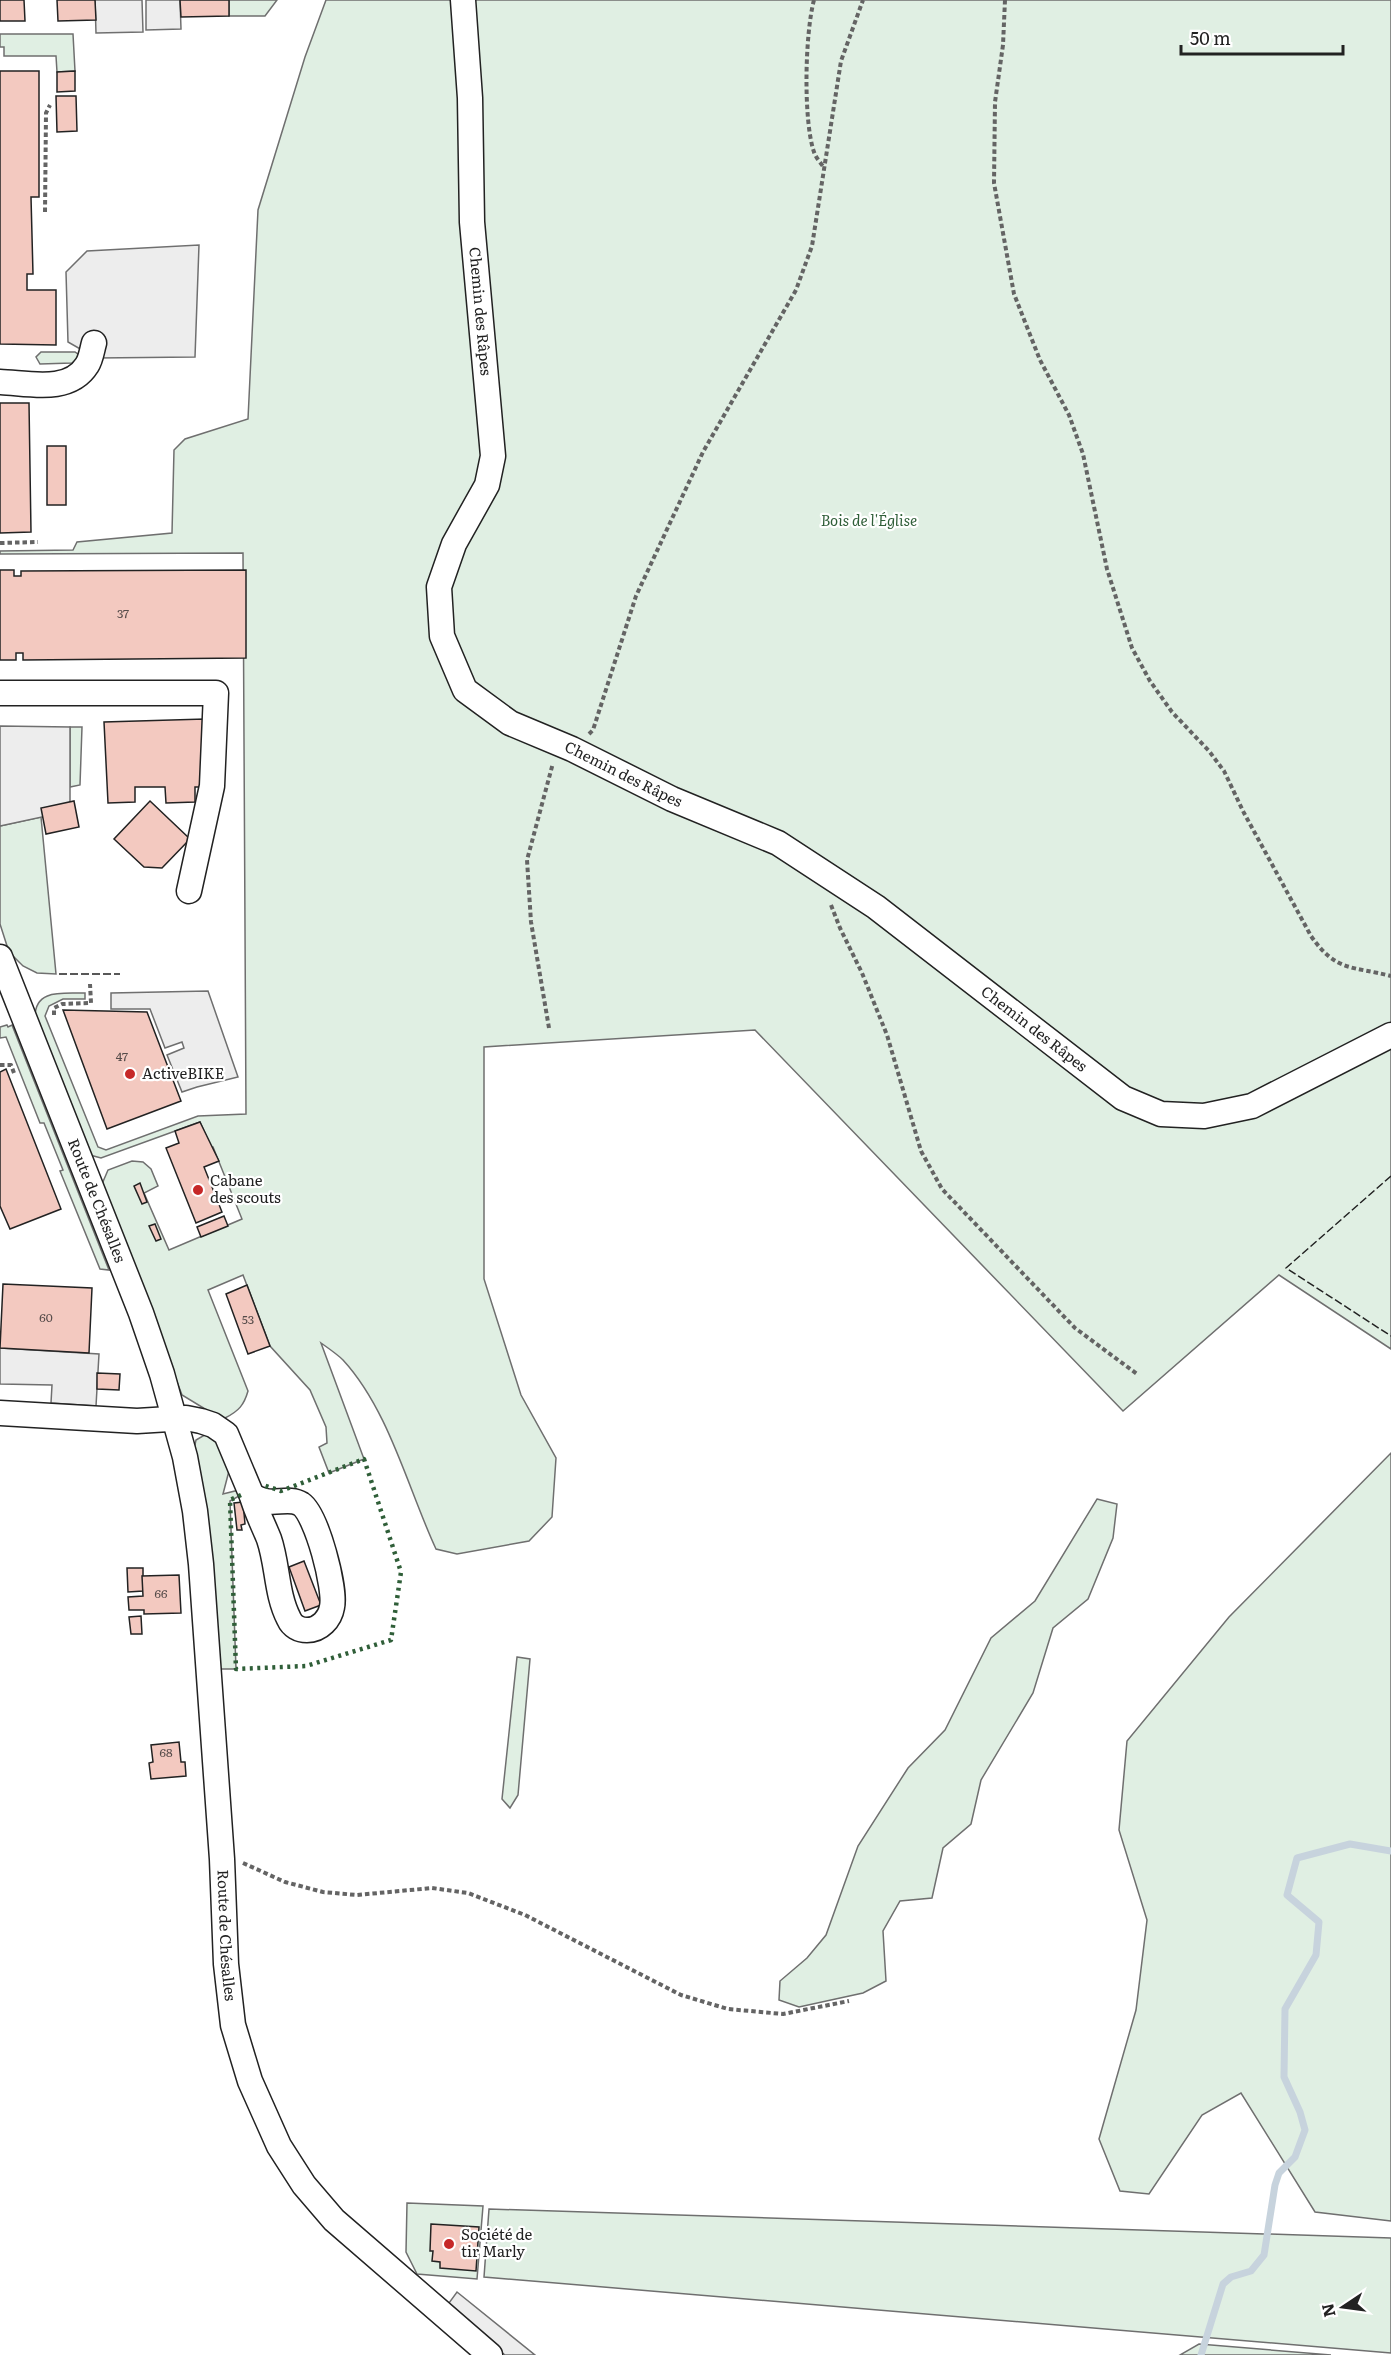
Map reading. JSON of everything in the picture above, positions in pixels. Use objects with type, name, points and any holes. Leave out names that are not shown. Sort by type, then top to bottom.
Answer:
[{"type":"street","name":"Chemin des Râpes","points":[[463,0],[470,98],[472,222],[493,456],[487,485],[454,544],[439,587],[442,636],[465,690],[510,723],[572,749],[672,800],[778,843],[876,907],[1124,1098],[1161,1114],[1204,1116],[1252,1106],[1391,1035]]},
{"type":"street","points":[[0,382],[61,384],[76,377],[87,365],[94,343]]},
{"type":"street","points":[[0,693],[216,693],[212,786],[189,891]]},
{"type":"street","name":"Route de Chésalles","points":[[0,957],[5,985],[141,1313],[176,1419],[195,1511],[222,1859],[226,1964],[233,2025],[250,2081],[279,2146],[304,2185],[334,2220],[490,2355]]},
{"type":"street","points":[[0,1413],[137,1421],[186,1418],[201,1420],[213,1425],[226,1434],[269,1539],[279,1588],[290,1621],[296,1627],[306,1630],[314,1629],[328,1619],[333,1606],[330,1580],[309,1513],[301,1504],[287,1500],[267,1502],[252,1496]]},
{"type":"path","points":[[814,0],[809,18],[807,62],[809,134],[815,154],[824,168]]},
{"type":"path","points":[[549,1028],[531,922],[527,860],[553,763],[593,730],[636,596],[703,452],[796,290],[812,246],[841,61],[862,0]]},
{"type":"path","points":[[1005,0],[1003,45],[995,102],[994,183],[1014,294],[1040,360],[1069,415],[1083,454],[1107,569],[1132,648],[1150,681],[1172,712],[1224,771],[1244,813],[1323,954],[1343,966],[1391,976]]},
{"type":"path","points":[[45,212],[46,112],[50,105]]},
{"type":"path","points":[[0,543],[38,542]]},
{"type":"path","points":[[823,872],[824,885],[840,928],[862,973],[887,1035],[921,1151],[942,1189],[1075,1328],[1137,1374]]},
{"type":"path","points":[[54,1015],[54,1008],[62,1004],[91,1004],[90,984]]},
{"type":"path","points":[[0,1065],[11,1065],[14,1073]]},
{"type":"path","points":[[222,1859],[247,1864],[285,1882],[323,1892],[357,1894],[432,1888],[468,1893],[525,1915],[681,1995],[728,2009],[783,2014],[849,2001]]},
{"type":"green space","points":[[229,0],[277,0],[265,16],[229,16]]},
{"type":"green space","name":"Bois de l'Église","points":[[326,0],[1391,0],[1391,1349],[1279,1275],[1123,1411],[755,1030],[484,1047],[484,1279],[521,1395],[556,1458],[552,1517],[529,1541],[457,1554],[436,1549],[396,1451],[373,1402],[343,1360],[321,1343],[364,1459],[329,1473],[319,1447],[327,1443],[326,1427],[310,1390],[270,1346],[243,1275],[208,1290],[248,1391],[245,1400],[237,1410],[225,1418],[182,1395],[102,1184],[108,1170],[132,1161],[143,1162],[151,1169],[158,1186],[144,1193],[169,1250],[242,1219],[213,1147],[200,1122],[101,1158],[90,1155],[35,1017],[36,1008],[45,997],[60,993],[85,993],[85,999],[63,999],[49,1006],[45,1016],[98,1147],[106,1150],[198,1116],[246,1114],[243,553],[0,554],[0,551],[73,550],[77,542],[172,533],[174,450],[185,439],[248,419],[258,210],[305,57]]},
{"type":"green space","points":[[0,34],[73,34],[75,71],[57,72],[56,56],[4,56],[4,47],[0,47]]},
{"type":"green space","points":[[41,352],[75,352],[82,357],[72,363],[40,364],[36,357]]},
{"type":"green space","points":[[70,727],[82,727],[80,785],[70,787]]},
{"type":"green space","points":[[41,817],[56,974],[37,973],[23,966],[9,952],[0,924],[0,826]]},
{"type":"green space","points":[[7,1025],[8,1027],[12,1025],[109,1270],[100,1269],[60,1171],[63,1170],[44,1123],[40,1123],[6,1037],[0,1038],[0,1027]]},
{"type":"green space","points":[[208,1433],[215,1435],[230,1467],[223,1494],[239,1490],[241,1495],[230,1501],[236,1669],[219,1669],[215,1589],[194,1449],[196,1440]]},
{"type":"green space","points":[[1391,1453],[1391,2221],[1315,2212],[1241,2093],[1202,2115],[1149,2194],[1120,2191],[1099,2139],[1136,2010],[1147,1920],[1119,1830],[1127,1741],[1229,1617]]},
{"type":"green space","points":[[1097,1499],[1117,1504],[1113,1538],[1088,1599],[1053,1628],[1033,1693],[981,1780],[971,1824],[943,1848],[932,1898],[900,1901],[883,1931],[886,1981],[863,1993],[799,2007],[779,2000],[780,1981],[807,1958],[826,1935],[858,1846],[908,1768],[945,1730],[991,1638],[1035,1601]]},
{"type":"green space","points":[[517,1657],[530,1659],[518,1795],[510,1808],[502,1799]]},
{"type":"green space","points":[[407,2203],[483,2206],[477,2279],[417,2274],[406,2252]]},
{"type":"green space","points":[[489,2209],[1391,2238],[1391,2353],[484,2277]]},
{"type":"green space","points":[[1199,2344],[1331,2355],[1180,2355]]},
{"type":"shaded area","points":[[95,0],[142,0],[143,32],[96,33]]},
{"type":"shaded area","points":[[146,0],[180,0],[181,29],[146,30]]},
{"type":"shaded area","points":[[199,245],[195,357],[96,358],[68,342],[66,272],[87,251]]},
{"type":"shaded area","points":[[0,726],[70,727],[70,811],[0,826]]},
{"type":"shaded area","points":[[208,991],[238,1077],[182,1092],[167,1055],[184,1048],[182,1042],[165,1048],[150,1009],[111,1009],[111,993]]},
{"type":"shaded area","points":[[0,1348],[99,1354],[96,1406],[51,1403],[52,1385],[0,1384]]},
{"type":"shaded area","points":[[457,2292],[535,2355],[505,2355],[446,2307]]},
{"type":"building","points":[[0,0],[24,0],[25,21],[0,21]]},
{"type":"building","points":[[57,0],[95,0],[96,20],[58,21]]},
{"type":"building","points":[[180,0],[229,0],[229,16],[181,17]]},
{"type":"building","points":[[0,71],[39,71],[39,197],[31,197],[33,274],[27,274],[27,290],[56,290],[56,345],[0,344]]},
{"type":"building","points":[[75,71],[75,91],[57,92],[57,72]]},
{"type":"building","points":[[56,96],[76,96],[77,131],[57,132]]},
{"type":"building","points":[[0,403],[29,403],[31,532],[0,533]]},
{"type":"building","points":[[47,446],[66,446],[66,505],[47,505]]},
{"type":"building","points":[[0,570],[14,570],[14,576],[21,576],[21,571],[246,570],[246,658],[23,660],[23,653],[16,653],[16,660],[0,660]]},
{"type":"building","points":[[205,719],[207,787],[195,787],[195,802],[166,803],[165,787],[135,787],[135,802],[108,803],[104,722]]},
{"type":"building","points":[[74,801],[79,827],[46,834],[41,808]]},
{"type":"building","points":[[150,801],[190,839],[162,868],[144,867],[114,839]]},
{"type":"building","points":[[63,1010],[147,1012],[181,1101],[107,1129]]},
{"type":"building","points":[[6,1069],[61,1209],[10,1229],[0,1206],[0,1072]]},
{"type":"building","name":"Cabane des scouts","points":[[200,1122],[219,1161],[204,1167],[222,1212],[196,1223],[166,1148],[179,1143],[175,1131]]},
{"type":"building","points":[[140,1183],[147,1202],[142,1204],[134,1186]]},
{"type":"building","points":[[224,1216],[228,1226],[201,1237],[197,1227]]},
{"type":"building","points":[[155,1224],[161,1239],[156,1241],[149,1226]]},
{"type":"building","points":[[3,1284],[92,1288],[89,1353],[0,1348]]},
{"type":"building","points":[[247,1285],[270,1346],[248,1354],[226,1294]]},
{"type":"building","points":[[97,1373],[120,1374],[119,1390],[97,1389]]},
{"type":"building","points":[[243,1502],[245,1524],[241,1525],[242,1530],[237,1530],[234,1503]]},
{"type":"building","points":[[304,1561],[321,1605],[305,1611],[289,1567]]},
{"type":"building","points":[[127,1568],[143,1568],[143,1591],[128,1592]]},
{"type":"building","points":[[179,1575],[181,1613],[144,1614],[144,1610],[129,1610],[128,1597],[143,1596],[142,1576]]},
{"type":"building","points":[[141,1616],[142,1634],[131,1634],[129,1617]]},
{"type":"building","points":[[179,1742],[181,1762],[185,1762],[186,1776],[151,1779],[149,1763],[153,1762],[151,1745]]},
{"type":"building","points":[[431,2224],[479,2227],[476,2271],[440,2268],[440,2262],[432,2261]]},
{"type":"waterway","points":[[1201,2355],[1223,2284],[1231,2277],[1251,2271],[1264,2255],[1275,2185],[1279,2173],[1295,2157],[1305,2130],[1300,2112],[1284,2077],[1285,2009],[1316,1955],[1319,1922],[1287,1895],[1297,1858],[1350,1844],[1391,1851]]},
{"type":"hedge","points":[[241,1495],[230,1500],[236,1669],[306,1666],[391,1640],[401,1572],[364,1459],[281,1491],[263,1485]]},
{"type":"fence","points":[[59,974],[120,974]]},
{"type":"fence","points":[[1391,1176],[1286,1268],[1391,1336]]},
{"type":"place","name":"ActiveBIKE","points":[[130,1074]]},
{"type":"place","name":"Cabane des scouts","points":[[198,1190]]},
{"type":"place","name":"Société de tir Marly","points":[[449,2244]]}]
